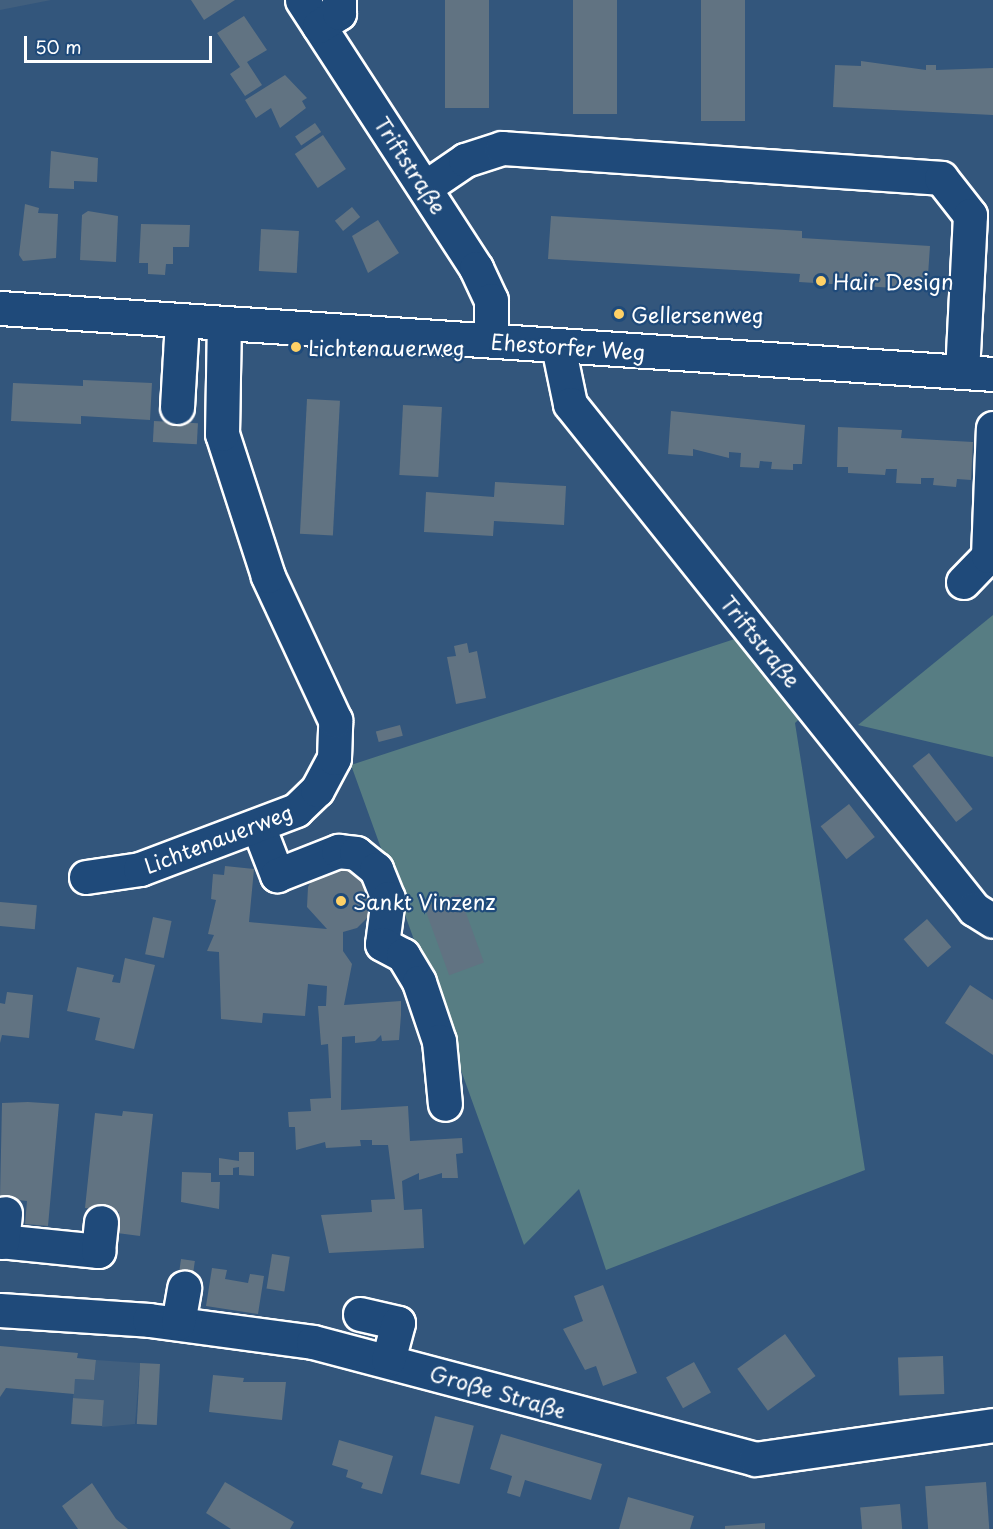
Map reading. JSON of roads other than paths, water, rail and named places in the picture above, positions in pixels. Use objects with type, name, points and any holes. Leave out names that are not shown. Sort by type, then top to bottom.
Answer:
[{"type":"street","points":[[310,13],[339,13],[339,0]]},
{"type":"street","name":"Triftstraße","points":[[310,13],[427,186],[488,289],[491,340]]},
{"type":"street","points":[[427,186],[465,160],[502,148],[940,178],[970,215],[978,373]]},
{"type":"street","name":"Ehestorfer Weg","points":[[0,308],[978,373]]},
{"type":"street","points":[[177,406],[182,320]]},
{"type":"street","name":"Lichtenauerweg","points":[[86,877],[140,869],[296,810],[317,790],[334,758],[338,732],[268,576],[226,449],[219,412],[224,323]]},
{"type":"street","name":"Triftstraße","points":[[558,346],[570,404],[974,909],[993,921]]},
{"type":"street","points":[[963,582],[988,556],[993,428]]},
{"type":"street","points":[[258,826],[277,874],[338,851],[356,853],[376,869],[388,906],[382,944],[403,955],[419,982],[439,1041],[445,1104]]},
{"type":"street","points":[[2,1232],[98,1251],[101,1222]]},
{"type":"street","points":[[178,1323],[184,1288]]},
{"type":"street","name":"Große Straße","points":[[0,1310],[178,1323],[313,1341],[755,1459],[993,1425]]},
{"type":"street","points":[[360,1314],[398,1323],[388,1360]]},
{"type":"place","name":"Hair Design","points":[[821,281]]},
{"type":"place","name":"Gellersenweg","points":[[619,314]]},
{"type":"place","name":"Lichtenauerweg","points":[[296,347]]},
{"type":"place","name":"Sankt Vinzenz","points":[[341,901]]}]
